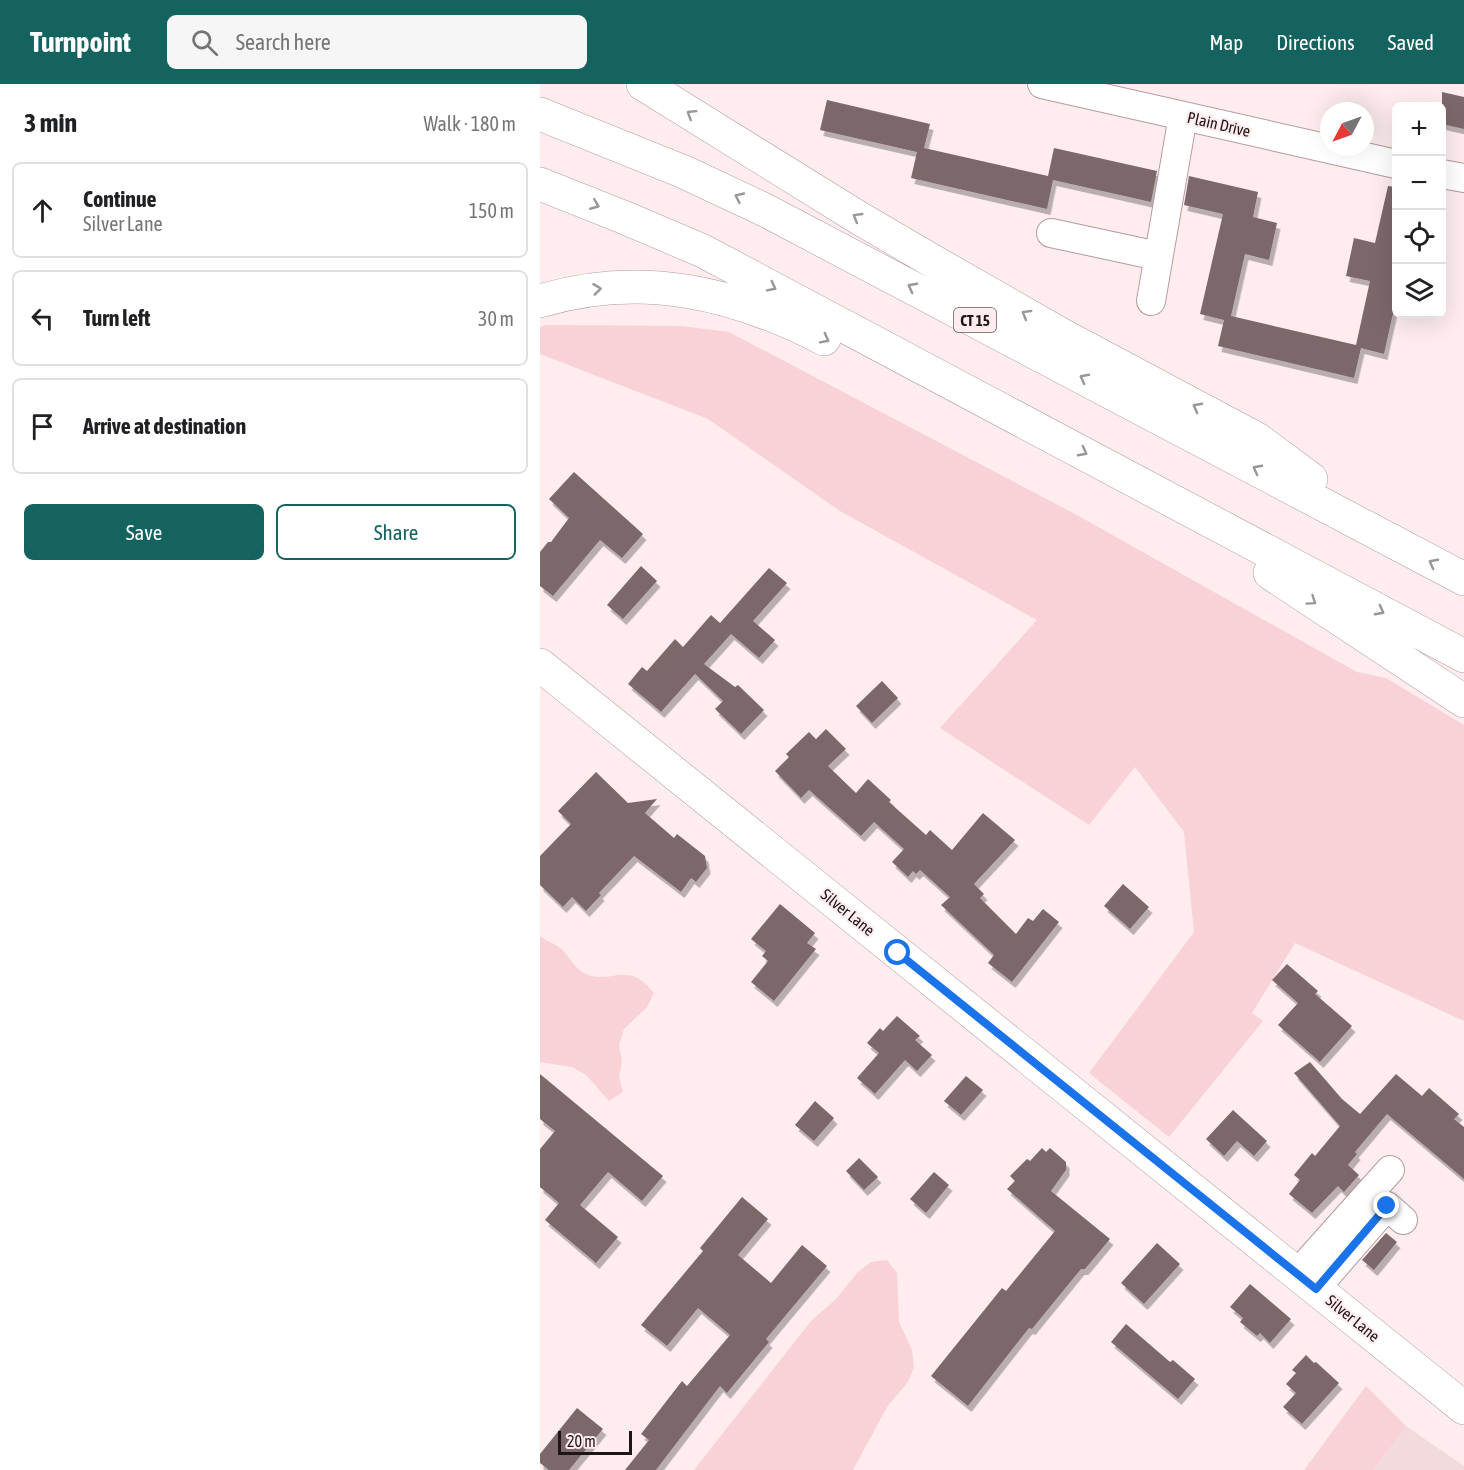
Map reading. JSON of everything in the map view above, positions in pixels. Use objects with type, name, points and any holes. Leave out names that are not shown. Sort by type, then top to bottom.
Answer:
[{"type":"main road","points":[[643,84],[927,258],[1062,335],[1257,439],[1401,546]]},
{"type":"main road","name":"CT 15","points":[[540,114],[684,172],[765,210],[1464,579]]},
{"type":"main road","points":[[540,184],[703,251],[1464,656]]},
{"type":"main road","points":[[540,301],[599,288],[634,286],[672,288],[723,298],[796,324],[902,379],[1031,424]]},
{"type":"main road","points":[[1143,484],[1302,595],[1464,701]]},
{"type":"main road","name":"Silver Lane","points":[[540,665],[1464,1408]]},
{"type":"street","name":"Plain Drive","points":[[1042,84],[1392,163]]},
{"type":"street","points":[[1151,301],[1184,116]]},
{"type":"street","points":[[1446,175],[1464,178]]},
{"type":"street","points":[[1051,233],[1158,256]]},
{"type":"street","points":[[1306,1281],[1390,1170]]},
{"type":"street","points":[[1306,1281],[1387,1206],[1403,1220]]},
{"type":"shaded area","points":[[546,325],[682,326],[729,332],[1075,514],[1357,672],[1386,678],[1464,725],[1464,1021],[1295,943],[1252,1013],[1263,1021],[1169,1137],[1089,1073],[1194,932],[1184,832],[1135,767],[1089,825],[940,728],[1037,620],[840,511],[708,419],[540,354],[540,327]]},
{"type":"shaded area","points":[[540,936],[566,953],[582,972],[601,977],[626,975],[635,977],[644,982],[654,993],[647,1007],[624,1029],[619,1045],[622,1061],[619,1077],[623,1092],[609,1101],[586,1075],[572,1067],[540,1062]]},
{"type":"shaded area","points":[[887,1260],[897,1273],[899,1322],[912,1350],[914,1367],[908,1382],[887,1407],[853,1470],[694,1470],[811,1321],[836,1299],[858,1272],[871,1262]]},
{"type":"shaded area","points":[[1366,1386],[1406,1426],[1374,1470],[1304,1470]]},
{"type":"shaded area","points":[[1406,1426],[1464,1466],[1464,1470],[1374,1470]]},
{"type":"building","points":[[1442,92],[1464,97],[1464,129],[1446,125],[1446,102],[1442,102]]},
{"type":"building","points":[[827,100],[930,124],[924,148],[1048,176],[1054,148],[1157,171],[1151,202],[1053,180],[1047,209],[911,178],[917,152],[820,130]]},
{"type":"building","points":[[1189,176],[1258,192],[1253,217],[1277,223],[1269,260],[1245,254],[1231,316],[1356,345],[1370,281],[1346,276],[1354,238],[1375,243],[1388,186],[1392,186],[1392,318],[1384,354],[1361,348],[1354,378],[1218,346],[1224,320],[1200,314],[1223,214],[1184,205]]},
{"type":"building","points":[[574,472],[643,534],[622,558],[600,540],[553,596],[540,586],[540,552],[548,542],[551,542],[569,518],[549,499]]},
{"type":"building","points":[[641,566],[657,581],[623,619],[607,605]]},
{"type":"building","points":[[769,568],[787,583],[753,621],[775,640],[759,658],[731,634],[704,664],[735,687],[738,685],[764,710],[741,734],[715,709],[723,701],[695,674],[661,712],[628,684],[642,667],[647,671],[675,639],[683,647],[711,615],[720,623]]},
{"type":"building","points":[[882,681],[898,698],[872,723],[856,706]]},
{"type":"building","points":[[826,729],[846,749],[828,766],[856,793],[868,779],[891,800],[889,802],[926,835],[930,830],[952,850],[983,813],[1015,840],[974,884],[984,894],[980,898],[1016,934],[1028,918],[1033,921],[1043,909],[1059,922],[1012,982],[988,963],[994,955],[941,905],[950,897],[920,870],[916,874],[913,871],[908,877],[892,862],[904,849],[874,822],[861,836],[809,790],[801,798],[775,771],[789,757],[786,754],[809,732],[816,739]]},
{"type":"building","points":[[596,772],[628,803],[657,799],[645,813],[674,838],[677,834],[705,856],[707,868],[696,882],[691,878],[681,892],[634,856],[599,893],[601,895],[586,911],[572,897],[563,907],[540,885],[540,856],[571,824],[558,811]]},
{"type":"building","points":[[1123,884],[1149,907],[1130,929],[1104,906]]},
{"type":"building","points":[[780,904],[815,933],[807,943],[816,949],[774,1001],[751,982],[768,961],[762,956],[766,951],[751,939]]},
{"type":"building","points":[[1287,964],[1318,991],[1315,994],[1352,1026],[1320,1062],[1278,1025],[1298,1003],[1272,980]]},
{"type":"building","points":[[897,1016],[920,1036],[915,1040],[932,1055],[917,1071],[905,1060],[875,1094],[857,1078],[879,1053],[867,1043],[880,1028],[883,1031]]},
{"type":"building","points":[[1310,1062],[1342,1099],[1360,1114],[1396,1074],[1422,1096],[1429,1088],[1459,1114],[1454,1119],[1464,1127],[1464,1179],[1387,1114],[1355,1152],[1357,1154],[1348,1165],[1359,1175],[1344,1192],[1338,1186],[1312,1213],[1289,1194],[1300,1180],[1294,1175],[1312,1153],[1315,1156],[1340,1126],[1294,1073]]},
{"type":"building","points":[[540,1074],[663,1176],[642,1201],[608,1172],[580,1205],[618,1237],[596,1263],[545,1220],[559,1203],[540,1187],[540,1149],[555,1131],[540,1119]]},
{"type":"building","points":[[966,1076],[983,1090],[961,1115],[944,1101]]},
{"type":"building","points":[[815,1101],[834,1118],[814,1141],[795,1125]]},
{"type":"building","points":[[1233,1110],[1267,1141],[1254,1156],[1237,1141],[1224,1156],[1206,1139]]},
{"type":"building","points":[[1042,1148],[1046,1152],[1050,1148],[1066,1162],[1066,1170],[1051,1191],[1110,1239],[1085,1269],[1081,1269],[1032,1329],[1029,1328],[968,1406],[931,1376],[1002,1288],[1006,1291],[1055,1231],[1007,1189],[1015,1181],[1010,1176],[1027,1159],[1030,1161]]},
{"type":"building","points":[[859,1158],[878,1177],[864,1190],[846,1171]]},
{"type":"building","points":[[934,1172],[949,1185],[926,1213],[910,1199]]},
{"type":"building","points":[[742,1197],[768,1219],[738,1255],[771,1283],[802,1245],[827,1266],[766,1339],[769,1342],[727,1393],[720,1386],[656,1470],[625,1470],[649,1440],[641,1434],[682,1381],[687,1386],[730,1335],[698,1308],[667,1346],[641,1325],[703,1251],[700,1248]]},
{"type":"building","points":[[1386,1233],[1397,1242],[1374,1270],[1362,1260]]},
{"type":"building","points":[[1157,1243],[1180,1264],[1144,1304],[1121,1283]]},
{"type":"building","points":[[1250,1284],[1291,1319],[1270,1343],[1260,1333],[1257,1336],[1240,1322],[1243,1318],[1230,1307]]},
{"type":"building","points":[[1126,1324],[1170,1362],[1173,1360],[1195,1379],[1178,1399],[1111,1342]]},
{"type":"building","points":[[1306,1355],[1339,1383],[1302,1424],[1283,1407],[1296,1393],[1286,1384],[1296,1373],[1292,1370]]},
{"type":"building","points":[[577,1408],[603,1429],[569,1470],[549,1470],[540,1463],[540,1454]]},
{"type":"route","points":[[898,953],[1316,1289],[1387,1206]]}]
